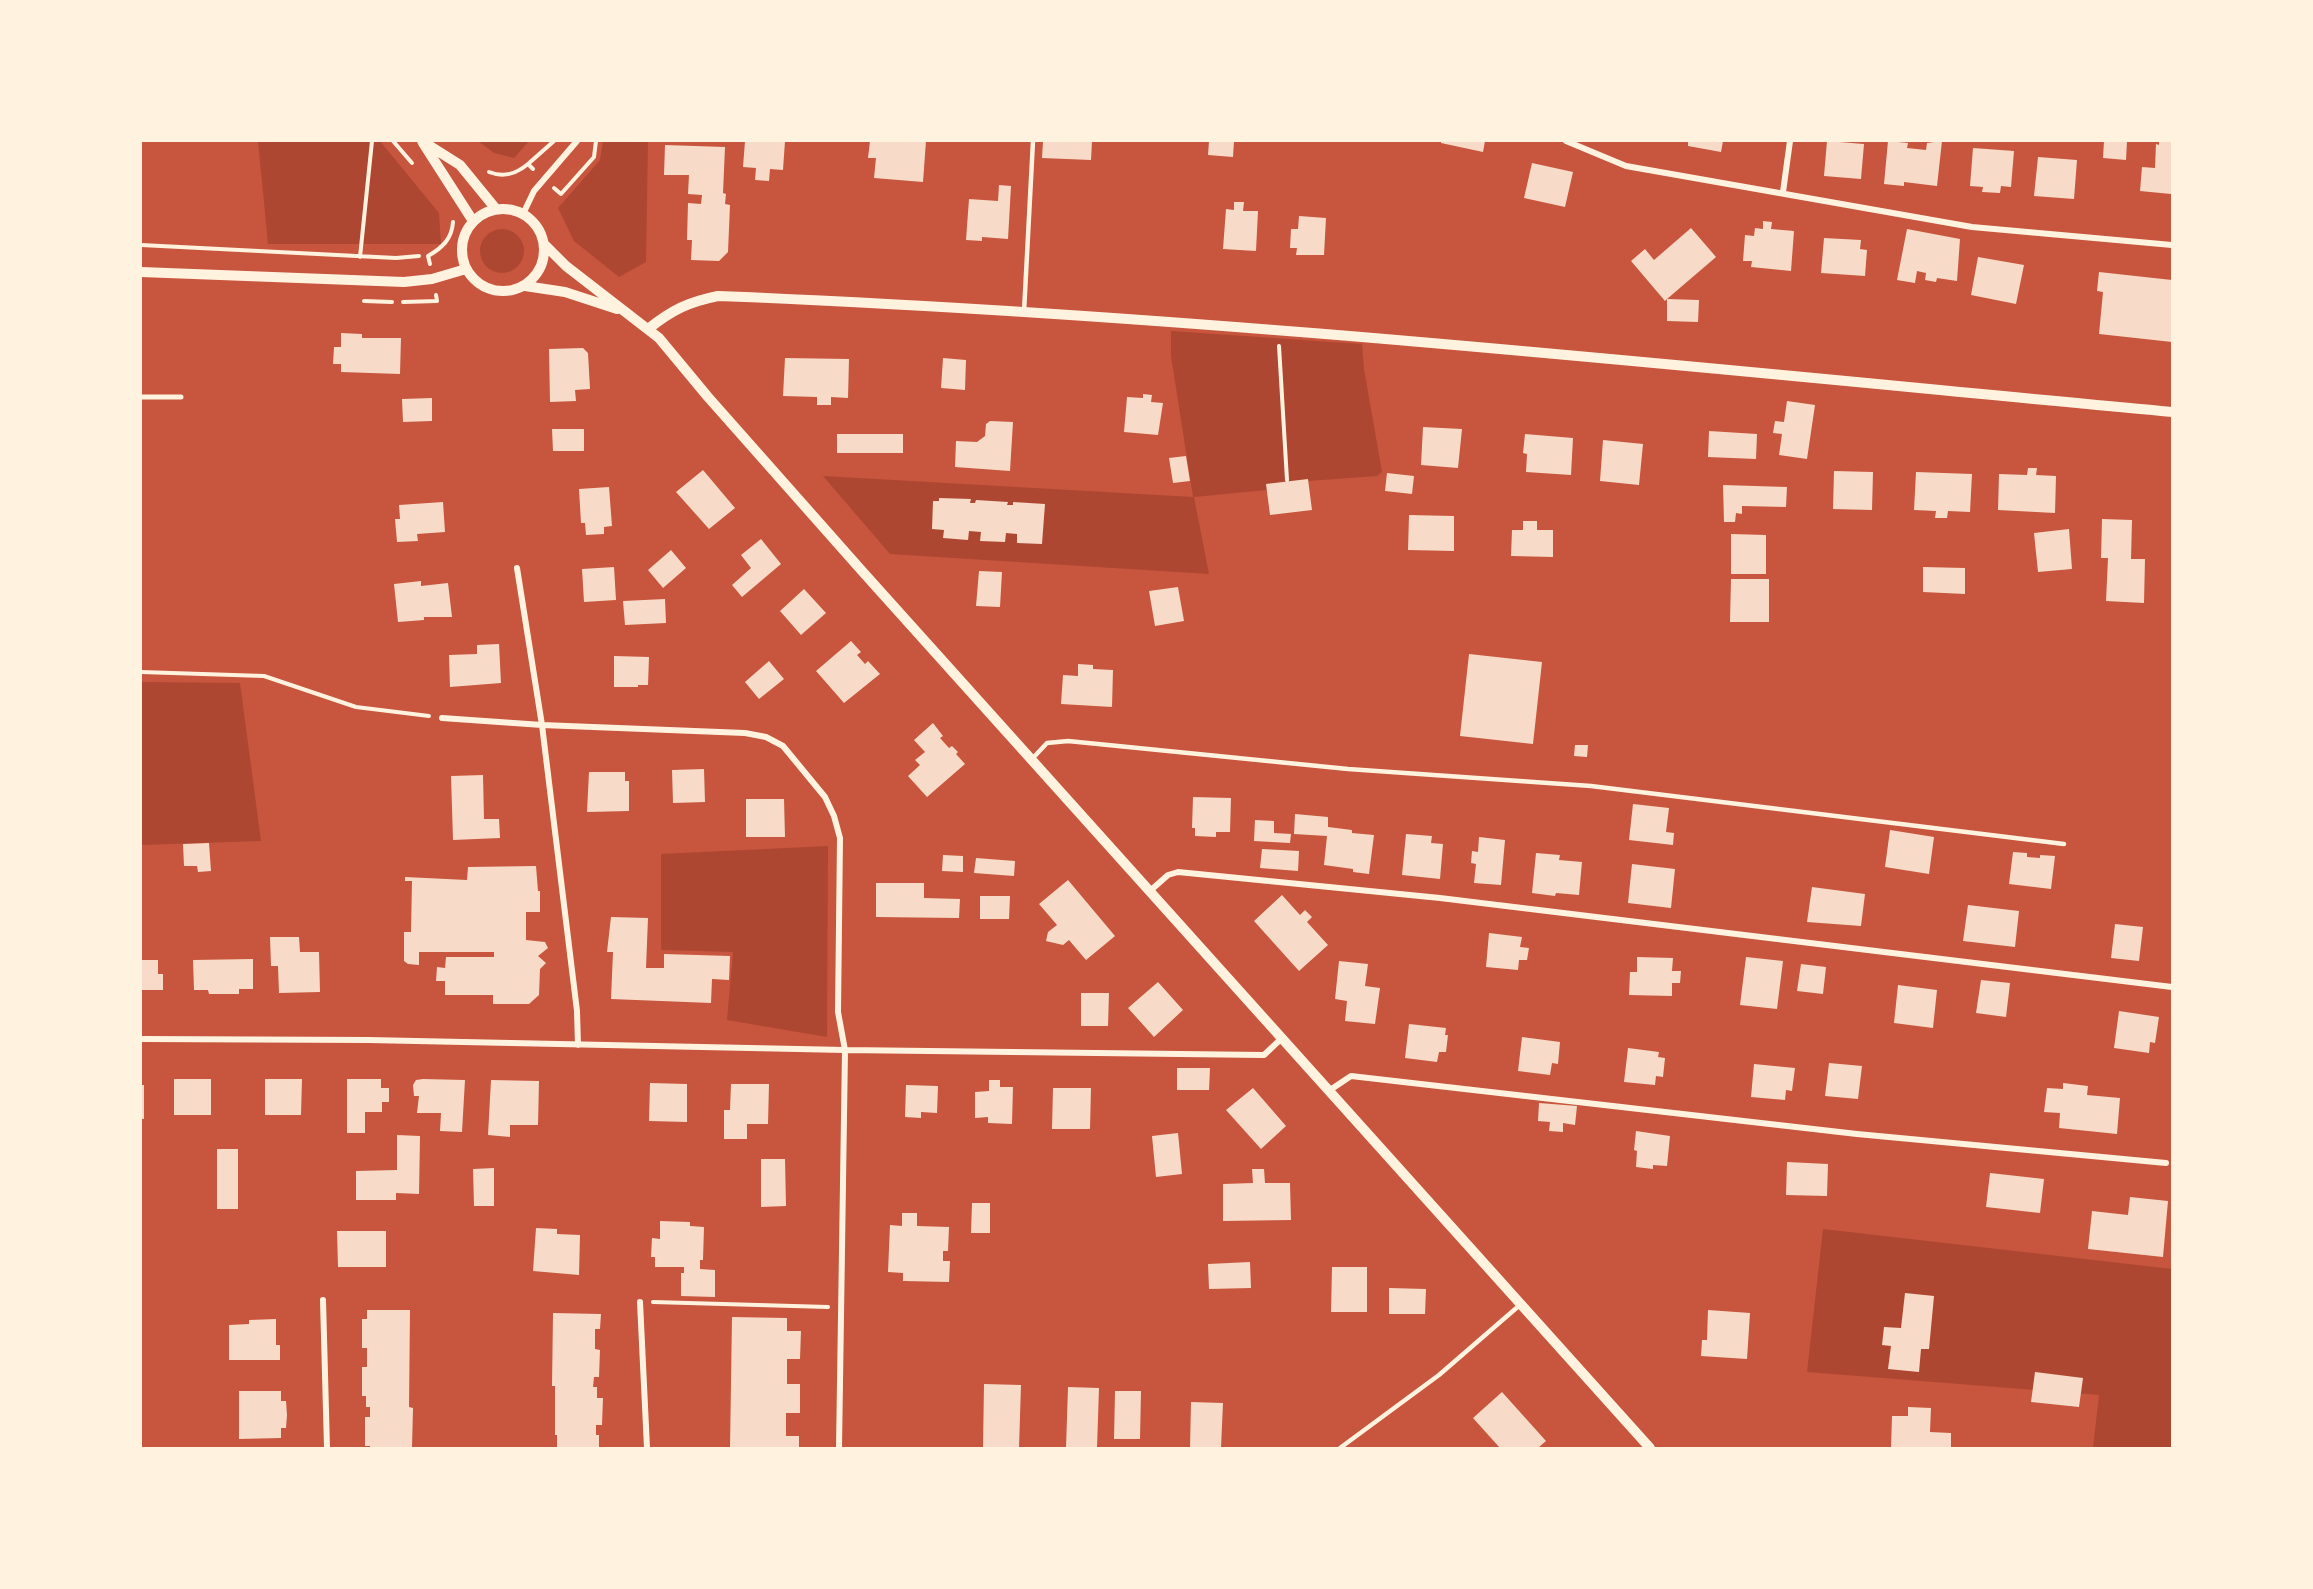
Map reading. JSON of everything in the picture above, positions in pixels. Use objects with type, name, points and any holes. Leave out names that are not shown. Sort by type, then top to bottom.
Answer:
[{"type":"street","points":[[422,141],[460,165],[496,209]]},
{"type":"street","points":[[422,141],[473,221]]},
{"type":"street","points":[[523,214],[534,191],[577,141]]},
{"type":"street","points":[[1566,141],[1626,166],[1972,227],[2172,245]]},
{"type":"street","points":[[1783,192],[1790,141]]},
{"type":"street","points":[[544,244],[543,260],[536,274],[525,286],[512,291],[492,290],[474,280],[466,269],[462,257],[462,244],[473,221],[484,213],[496,209],[512,210],[523,214],[533,222],[544,244],[566,266],[630,313],[659,338],[708,397],[1650,1448]]},
{"type":"street","points":[[141,272],[404,282],[432,279],[466,269]]},
{"type":"street","points":[[525,286],[565,292],[630,313]]},
{"type":"street","points":[[648,329],[670,311],[692,302],[718,296],[1024,312],[1280,330],[2172,412]]},
{"type":"street","points":[[141,397],[181,397]]},
{"type":"street","points":[[518,568],[542,725],[577,1011],[578,1045]]},
{"type":"street","points":[[442,718],[542,725],[745,733],[766,737],[783,746],[825,797],[834,816],[840,838],[838,1012],[845,1050],[839,1448]]},
{"type":"street","points":[[1151,890],[1168,875],[1178,872],[1440,898],[2172,987]]},
{"type":"street","points":[[141,1038],[1264,1055],[1282,1038]]},
{"type":"street","points":[[1330,1090],[1351,1076],[1857,1134],[2166,1163]]},
{"type":"street","points":[[322,1300],[327,1448]]},
{"type":"street","points":[[640,1302],[647,1448]]},
{"type":"lane","points":[[1024,312],[1033,141]]},
{"type":"lane","points":[[1032,759],[1047,743],[1068,741],[1348,769],[1592,786],[2064,844]]},
{"type":"lane","points":[[1340,1448],[1439,1375],[1521,1304]]},
{"type":"path","points":[[360,257],[372,141]]},
{"type":"path","points":[[488,171],[504,176],[520,170],[554,141]]},
{"type":"path","points":[[561,194],[594,157],[596,141]]},
{"type":"path","points":[[528,164],[539,174]]},
{"type":"path","points":[[141,245],[360,257],[419,256]]},
{"type":"path","points":[[1280,330],[1278,348],[1287,480]]},
{"type":"path","points":[[141,672],[264,676],[356,707],[442,718]]},
{"type":"path","points":[[640,1302],[841,1307]]},
{"type":"shaded area","points":[[258,141],[380,141],[439,213],[441,244],[268,244]]},
{"type":"shaded area","points":[[478,141],[529,141],[514,158],[494,153]]},
{"type":"shaded area","points":[[603,141],[648,141],[646,262],[619,277],[574,241],[558,208],[600,160]]},
{"type":"shaded area","points":[[502,229],[517,236],[524,251],[517,266],[502,273],[487,266],[480,251],[487,236]]},
{"type":"shaded area","points":[[1171,331],[1362,344],[1364,369],[1382,472],[1377,476],[1267,484],[1267,490],[1194,497],[1209,574],[890,554],[823,476],[1193,497],[1171,356]]},
{"type":"shaded area","points":[[141,682],[240,683],[261,841],[141,845]]},
{"type":"shaded area","points":[[828,846],[827,1037],[727,1020],[733,952],[661,950],[661,854]]},
{"type":"shaded area","points":[[1823,1229],[2172,1269],[2172,1448],[2093,1448],[2099,1395],[1807,1372]]},
{"type":"building","points":[[745,141],[785,141],[783,170],[770,169],[769,181],[755,180],[756,168],[743,167]]},
{"type":"building","points":[[870,141],[926,141],[923,182],[874,178],[876,158],[868,158]]},
{"type":"building","points":[[1043,141],[1092,141],[1091,160],[1042,158]]},
{"type":"building","points":[[1209,141],[1234,141],[1233,157],[1208,155]]},
{"type":"building","points":[[1441,141],[1485,141],[1483,152],[1441,143]]},
{"type":"building","points":[[1688,141],[1723,141],[1721,152],[1688,146]]},
{"type":"building","points":[[1827,141],[1864,144],[1861,179],[1824,176]]},
{"type":"building","points":[[1888,141],[1908,143],[1907,148],[1926,150],[1927,143],[1942,141],[1937,186],[1904,182],[1904,186],[1884,184]]},
{"type":"building","points":[[2104,141],[2127,141],[2126,160],[2103,158]]},
{"type":"building","points":[[2159,141],[2172,141],[2171,194],[2140,191],[2142,167],[2155,168],[2156,144],[2159,145]]},
{"type":"building","points":[[665,145],[725,147],[723,193],[726,194],[725,204],[730,205],[728,252],[719,261],[691,260],[692,240],[687,240],[688,203],[701,204],[702,195],[688,194],[689,175],[664,175]]},
{"type":"building","points":[[1973,148],[2014,151],[2011,187],[2001,186],[2000,193],[1982,192],[1983,187],[1970,186]]},
{"type":"building","points":[[2038,157],[2077,160],[2074,199],[2034,196]]},
{"type":"building","points":[[1532,163],[1573,172],[1565,207],[1524,198]]},
{"type":"building","points":[[999,185],[1011,186],[1008,239],[982,237],[982,241],[966,240],[969,199],[998,201]]},
{"type":"building","points":[[1234,202],[1244,202],[1243,211],[1258,211],[1256,251],[1223,249],[1226,209],[1234,210]]},
{"type":"building","points":[[1299,216],[1326,218],[1324,255],[1296,255],[1297,248],[1290,248],[1291,229],[1298,229]]},
{"type":"building","points":[[1763,221],[1772,222],[1771,229],[1794,231],[1791,271],[1751,267],[1752,261],[1743,261],[1745,235],[1754,236],[1755,228],[1763,229]]},
{"type":"building","points":[[1691,228],[1716,257],[1665,301],[1631,261],[1645,249],[1654,260]]},
{"type":"building","points":[[1907,229],[1960,239],[1957,281],[1937,278],[1936,282],[1925,280],[1926,273],[1917,271],[1915,283],[1897,280]]},
{"type":"building","points":[[1824,238],[1861,240],[1860,249],[1867,250],[1865,276],[1821,273]]},
{"type":"building","points":[[1978,257],[2024,265],[2016,304],[1971,295]]},
{"type":"building","points":[[2099,272],[2172,280],[2172,342],[2099,334],[2103,292],[2097,291]]},
{"type":"building","points":[[1667,299],[1699,300],[1698,322],[1667,321]]},
{"type":"building","points":[[341,333],[362,334],[362,338],[401,338],[400,374],[341,372],[341,364],[333,364],[334,347],[341,347]]},
{"type":"building","points":[[583,348],[588,353],[590,389],[575,390],[576,401],[550,402],[549,349]]},
{"type":"building","points":[[785,358],[849,359],[848,398],[831,397],[831,405],[817,405],[817,397],[783,396]]},
{"type":"building","points":[[943,358],[966,360],[965,390],[941,388]]},
{"type":"building","points":[[1143,394],[1152,395],[1151,402],[1163,403],[1158,435],[1124,432],[1127,397],[1143,398]]},
{"type":"building","points":[[432,398],[432,421],[403,422],[402,399]]},
{"type":"building","points":[[1787,401],[1815,405],[1807,459],[1779,455],[1782,434],[1773,433],[1775,421],[1784,422]]},
{"type":"building","points":[[990,421],[1013,422],[1010,471],[955,467],[956,441],[977,442],[985,436],[986,424]]},
{"type":"building","points":[[1423,427],[1462,429],[1458,468],[1421,465]]},
{"type":"building","points":[[552,429],[584,429],[584,451],[553,451]]},
{"type":"building","points":[[1709,431],[1757,434],[1756,459],[1708,457]]},
{"type":"building","points":[[837,434],[903,434],[903,453],[837,453]]},
{"type":"building","points":[[1525,434],[1573,438],[1571,475],[1526,472],[1527,454],[1523,453]]},
{"type":"building","points":[[1603,440],[1643,444],[1639,485],[1600,481]]},
{"type":"building","points":[[1186,456],[1190,481],[1173,483],[1169,458]]},
{"type":"building","points":[[2028,468],[2037,468],[2036,475],[2056,476],[2055,513],[1998,510],[1999,474],[2027,475]]},
{"type":"building","points":[[703,470],[735,508],[709,529],[676,492]]},
{"type":"building","points":[[1834,471],[1873,472],[1872,510],[1833,509]]},
{"type":"building","points":[[1916,472],[1972,474],[1970,512],[1948,511],[1947,518],[1935,518],[1936,511],[1914,510]]},
{"type":"building","points":[[1387,473],[1414,476],[1412,494],[1385,491]]},
{"type":"building","points":[[1308,479],[1312,510],[1270,515],[1266,484]]},
{"type":"building","points":[[1723,485],[1787,487],[1786,507],[1742,506],[1742,514],[1736,513],[1735,522],[1724,522]]},
{"type":"building","points":[[609,487],[612,526],[604,527],[604,534],[586,535],[585,523],[581,523],[579,489]]},
{"type":"building","points":[[939,498],[971,499],[970,503],[975,503],[976,500],[1008,502],[1007,505],[1013,505],[1013,502],[1045,504],[1042,544],[1017,543],[1017,534],[1006,533],[1005,542],[980,541],[981,532],[969,531],[968,540],[943,538],[944,530],[932,529],[933,501],[939,501]]},
{"type":"building","points":[[443,502],[445,532],[417,534],[418,541],[397,542],[395,519],[400,519],[399,505]]},
{"type":"building","points":[[1409,515],[1454,516],[1454,551],[1408,550]]},
{"type":"building","points":[[2102,519],[2132,520],[2131,559],[2145,559],[2144,603],[2106,601],[2108,558],[2101,558]]},
{"type":"building","points":[[1523,521],[1537,521],[1537,530],[1553,530],[1553,557],[1511,556],[1512,530],[1523,530]]},
{"type":"building","points":[[2069,529],[2072,569],[2038,572],[2034,533]]},
{"type":"building","points":[[1731,534],[1766,535],[1766,574],[1731,574]]},
{"type":"building","points":[[761,539],[781,564],[742,597],[732,585],[751,568],[741,555]]},
{"type":"building","points":[[671,550],[686,568],[663,588],[648,570]]},
{"type":"building","points":[[614,567],[616,600],[584,602],[582,569]]},
{"type":"building","points":[[1923,567],[1965,568],[1965,594],[1923,592]]},
{"type":"building","points":[[979,571],[1002,572],[1000,607],[976,606]]},
{"type":"building","points":[[1731,579],[1769,579],[1769,622],[1730,622]]},
{"type":"building","points":[[421,581],[421,586],[448,583],[452,617],[424,617],[424,620],[398,622],[394,584]]},
{"type":"building","points":[[1178,587],[1184,621],[1155,626],[1149,591]]},
{"type":"building","points":[[804,589],[826,613],[801,635],[780,611]]},
{"type":"building","points":[[665,599],[666,623],[625,625],[623,601]]},
{"type":"building","points":[[851,641],[861,652],[857,655],[865,664],[868,661],[880,674],[844,703],[816,671]]},
{"type":"building","points":[[499,644],[501,683],[450,687],[449,655],[477,654],[477,645]]},
{"type":"building","points":[[1469,654],[1542,662],[1533,744],[1460,736]]},
{"type":"building","points":[[614,656],[649,657],[648,685],[614,687]]},
{"type":"building","points":[[769,661],[784,679],[759,699],[745,682]]},
{"type":"building","points":[[1078,664],[1093,665],[1093,669],[1113,670],[1112,707],[1061,704],[1063,675],[1078,676]]},
{"type":"building","points":[[933,723],[943,736],[940,738],[949,748],[952,746],[958,752],[956,754],[965,764],[927,797],[908,776],[920,765],[915,760],[925,752],[914,740]]},
{"type":"building","points":[[1575,745],[1588,745],[1587,757],[1574,756]]},
{"type":"building","points":[[704,769],[705,802],[673,803],[672,770]]},
{"type":"building","points":[[589,772],[625,772],[625,781],[629,781],[629,811],[587,812]]},
{"type":"building","points":[[483,775],[484,819],[499,819],[500,838],[453,840],[451,776]]},
{"type":"building","points":[[1193,797],[1231,798],[1230,832],[1216,832],[1216,837],[1195,836],[1195,828],[1192,828]]},
{"type":"building","points":[[746,799],[784,799],[785,837],[746,837]]},
{"type":"building","points":[[1633,804],[1669,808],[1666,832],[1674,833],[1673,845],[1629,840]]},
{"type":"building","points":[[1295,814],[1328,817],[1328,827],[1374,835],[1369,874],[1324,865],[1327,836],[1294,834]]},
{"type":"building","points":[[1255,820],[1274,821],[1274,833],[1291,834],[1290,843],[1254,841]]},
{"type":"building","points":[[1890,830],[1934,837],[1929,874],[1885,867]]},
{"type":"building","points":[[1406,834],[1432,836],[1431,843],[1443,844],[1440,879],[1402,875]]},
{"type":"building","points":[[1479,837],[1505,840],[1501,885],[1474,883],[1476,864],[1471,863],[1472,851],[1478,852]]},
{"type":"building","points":[[209,843],[211,871],[198,872],[197,866],[184,866],[183,844]]},
{"type":"building","points":[[1262,849],[1299,851],[1298,871],[1260,868]]},
{"type":"building","points":[[2013,852],[2027,853],[2027,857],[2055,856],[2051,889],[2009,884]]},
{"type":"building","points":[[1536,853],[1560,855],[1559,860],[1582,862],[1579,895],[1556,893],[1555,896],[1532,893]]},
{"type":"building","points":[[943,855],[963,856],[963,872],[942,871]]},
{"type":"building","points":[[976,858],[1015,861],[1014,876],[974,873]]},
{"type":"building","points":[[1632,864],[1675,869],[1671,908],[1628,903]]},
{"type":"building","points":[[536,866],[538,891],[540,891],[540,912],[526,912],[526,940],[545,942],[548,948],[538,956],[546,963],[540,969],[539,995],[529,1004],[493,1004],[493,995],[445,995],[445,981],[436,981],[437,967],[445,968],[446,957],[494,957],[494,952],[419,952],[419,965],[408,964],[404,961],[404,932],[411,932],[412,881],[405,881],[405,877],[467,880],[468,867]]},
{"type":"building","points":[[1068,880],[1115,936],[1086,960],[1069,940],[1063,945],[1046,941],[1048,932],[1057,925],[1039,904]]},
{"type":"building","points":[[876,883],[924,883],[924,898],[960,899],[959,918],[876,917]]},
{"type":"building","points":[[1812,887],[1865,894],[1861,926],[1807,922]]},
{"type":"building","points":[[1282,895],[1300,915],[1305,910],[1312,917],[1307,922],[1328,945],[1299,971],[1254,921]]},
{"type":"building","points":[[980,896],[1010,896],[1009,919],[980,919]]},
{"type":"building","points":[[1968,905],[2019,911],[2015,947],[1963,941]]},
{"type":"building","points":[[611,917],[648,918],[646,968],[664,968],[664,954],[730,956],[729,980],[712,979],[711,1003],[611,999],[613,952],[607,952]]},
{"type":"building","points":[[2115,924],[2143,927],[2139,961],[2111,958]]},
{"type":"building","points":[[1489,933],[1522,937],[1520,947],[1529,948],[1527,960],[1519,960],[1518,970],[1486,967]]},
{"type":"building","points":[[270,937],[299,937],[300,952],[319,952],[320,992],[279,993],[278,966],[271,966]]},
{"type":"building","points":[[1637,957],[1673,958],[1672,971],[1681,971],[1680,983],[1672,983],[1672,996],[1629,995],[1630,972],[1637,972]]},
{"type":"building","points":[[1746,957],[1783,961],[1777,1009],[1740,1005]]},
{"type":"building","points":[[253,959],[253,989],[239,989],[239,994],[209,994],[208,990],[194,990],[193,960]]},
{"type":"building","points":[[141,960],[158,960],[158,974],[163,974],[163,990],[141,990]]},
{"type":"building","points":[[1339,961],[1368,964],[1365,986],[1380,988],[1375,1024],[1345,1021],[1347,1001],[1335,999]]},
{"type":"building","points":[[1801,964],[1826,967],[1823,994],[1797,991]]},
{"type":"building","points":[[1981,980],[2010,983],[2006,1017],[1976,1013]]},
{"type":"building","points":[[1158,982],[1183,1010],[1154,1037],[1128,1008]]},
{"type":"building","points":[[1898,985],[1937,990],[1933,1028],[1894,1023]]},
{"type":"building","points":[[1081,993],[1109,993],[1108,1026],[1081,1026]]},
{"type":"building","points":[[2119,1011],[2159,1017],[2155,1043],[2150,1042],[2149,1053],[2114,1048]]},
{"type":"building","points":[[1409,1024],[1446,1028],[1445,1035],[1448,1035],[1446,1052],[1439,1052],[1437,1062],[1405,1058]]},
{"type":"building","points":[[1522,1037],[1560,1042],[1558,1064],[1552,1063],[1550,1075],[1518,1071]]},
{"type":"building","points":[[1628,1048],[1659,1052],[1658,1057],[1665,1058],[1663,1077],[1656,1076],[1655,1085],[1624,1082]]},
{"type":"building","points":[[1829,1063],[1862,1066],[1858,1099],[1825,1096]]},
{"type":"building","points":[[1754,1064],[1795,1068],[1792,1091],[1786,1090],[1785,1100],[1751,1097]]},
{"type":"building","points":[[1177,1068],[1210,1068],[1209,1090],[1177,1090]]},
{"type":"building","points":[[174,1079],[211,1079],[211,1115],[174,1115]]},
{"type":"building","points":[[265,1079],[302,1079],[301,1115],[265,1115]]},
{"type":"building","points":[[347,1079],[381,1079],[381,1088],[389,1088],[389,1102],[382,1102],[382,1112],[365,1112],[365,1133],[347,1133]]},
{"type":"building","points":[[416,1080],[465,1080],[462,1132],[440,1131],[441,1113],[417,1113],[419,1096],[414,1096],[413,1085]]},
{"type":"building","points":[[491,1080],[539,1081],[538,1125],[510,1125],[510,1137],[488,1135]]},
{"type":"building","points":[[989,1080],[1000,1080],[1000,1087],[1013,1087],[1012,1124],[988,1123],[988,1117],[975,1118],[975,1092],[989,1091]]},
{"type":"building","points":[[650,1083],[687,1084],[687,1122],[649,1121]]},
{"type":"building","points":[[2063,1083],[2088,1086],[2087,1095],[2120,1098],[2117,1134],[2059,1128],[2060,1113],[2044,1112],[2047,1088],[2063,1089]]},
{"type":"building","points":[[731,1084],[769,1084],[768,1124],[747,1124],[747,1139],[724,1139],[724,1110],[730,1110]]},
{"type":"building","points":[[141,1085],[144,1085],[144,1119],[141,1119]]},
{"type":"building","points":[[906,1085],[938,1086],[937,1113],[921,1112],[921,1118],[905,1117]]},
{"type":"building","points":[[1053,1088],[1091,1088],[1090,1129],[1052,1129]]},
{"type":"building","points":[[1253,1088],[1286,1126],[1261,1149],[1226,1110]]},
{"type":"building","points":[[1539,1103],[1577,1106],[1575,1125],[1563,1123],[1563,1132],[1549,1131],[1550,1122],[1538,1121]]},
{"type":"building","points":[[1636,1131],[1670,1136],[1667,1166],[1653,1165],[1653,1169],[1636,1167],[1637,1151],[1634,1150]]},
{"type":"building","points":[[1178,1133],[1182,1174],[1156,1177],[1152,1136]]},
{"type":"building","points":[[397,1135],[420,1136],[419,1194],[396,1193],[396,1200],[356,1200],[356,1171],[397,1170]]},
{"type":"building","points":[[217,1149],[238,1149],[238,1209],[217,1209]]},
{"type":"building","points":[[761,1159],[785,1159],[786,1206],[761,1207]]},
{"type":"building","points":[[1787,1162],[1828,1164],[1827,1196],[1786,1195]]},
{"type":"building","points":[[494,1168],[494,1206],[474,1206],[473,1169]]},
{"type":"building","points":[[1252,1169],[1264,1169],[1265,1183],[1290,1183],[1291,1220],[1223,1221],[1223,1184],[1253,1183]]},
{"type":"building","points":[[1990,1173],[2044,1179],[2040,1213],[1986,1207]]},
{"type":"building","points":[[2130,1197],[2168,1201],[2163,1257],[2088,1249],[2092,1211],[2128,1215]]},
{"type":"building","points":[[972,1203],[990,1203],[990,1233],[971,1233]]},
{"type":"building","points":[[902,1213],[917,1213],[917,1226],[949,1227],[948,1251],[943,1251],[943,1261],[950,1261],[949,1282],[903,1281],[903,1273],[888,1272],[890,1225],[902,1226]]},
{"type":"building","points":[[660,1221],[690,1222],[690,1226],[704,1227],[703,1260],[700,1260],[700,1269],[715,1270],[715,1297],[681,1296],[681,1273],[684,1273],[684,1267],[655,1267],[655,1257],[651,1257],[652,1238],[660,1239]]},
{"type":"building","points":[[536,1228],[557,1229],[557,1234],[580,1235],[579,1275],[533,1271]]},
{"type":"building","points":[[337,1231],[386,1231],[386,1267],[338,1267]]},
{"type":"building","points":[[1250,1262],[1251,1288],[1209,1289],[1208,1264]]},
{"type":"building","points":[[1332,1267],[1367,1267],[1367,1312],[1331,1312]]},
{"type":"building","points":[[1389,1288],[1426,1289],[1425,1314],[1389,1314]]},
{"type":"building","points":[[1905,1293],[1934,1296],[1929,1349],[1921,1349],[1919,1372],[1888,1369],[1891,1346],[1882,1345],[1884,1327],[1901,1328]]},
{"type":"building","points":[[367,1310],[410,1310],[409,1407],[413,1408],[412,1448],[365,1446],[365,1417],[370,1417],[370,1407],[366,1407],[366,1396],[362,1396],[362,1367],[367,1367],[367,1348],[362,1348],[362,1319],[367,1319]]},
{"type":"building","points":[[1708,1310],[1750,1313],[1747,1359],[1701,1356],[1702,1340],[1707,1340]]},
{"type":"building","points":[[553,1313],[601,1314],[600,1329],[595,1329],[595,1349],[600,1350],[599,1377],[594,1377],[593,1387],[597,1387],[597,1398],[603,1398],[602,1425],[596,1425],[599,1448],[557,1448],[555,1386],[552,1386]]},
{"type":"building","points":[[732,1317],[787,1318],[787,1331],[801,1331],[800,1359],[787,1359],[787,1384],[800,1384],[800,1413],[786,1413],[786,1436],[799,1436],[799,1448],[730,1448]]},
{"type":"building","points":[[276,1319],[276,1345],[280,1345],[280,1360],[229,1360],[229,1325],[249,1324],[249,1320]]},
{"type":"building","points":[[2035,1372],[2083,1378],[2079,1407],[2031,1402]]},
{"type":"building","points":[[984,1384],[1021,1385],[1019,1448],[983,1448]]},
{"type":"building","points":[[1068,1387],[1099,1388],[1097,1448],[1066,1448]]},
{"type":"building","points":[[239,1391],[281,1391],[281,1401],[286,1401],[287,1415],[286,1428],[281,1428],[281,1438],[239,1439]]},
{"type":"building","points":[[1115,1391],[1141,1391],[1140,1439],[1114,1439]]},
{"type":"building","points":[[1502,1392],[1546,1441],[1538,1448],[1500,1448],[1473,1418]]},
{"type":"building","points":[[1191,1402],[1223,1403],[1221,1448],[1190,1448]]},
{"type":"building","points":[[1908,1407],[1931,1408],[1930,1432],[1951,1433],[1951,1448],[1891,1448],[1892,1416],[1908,1416]]}]
